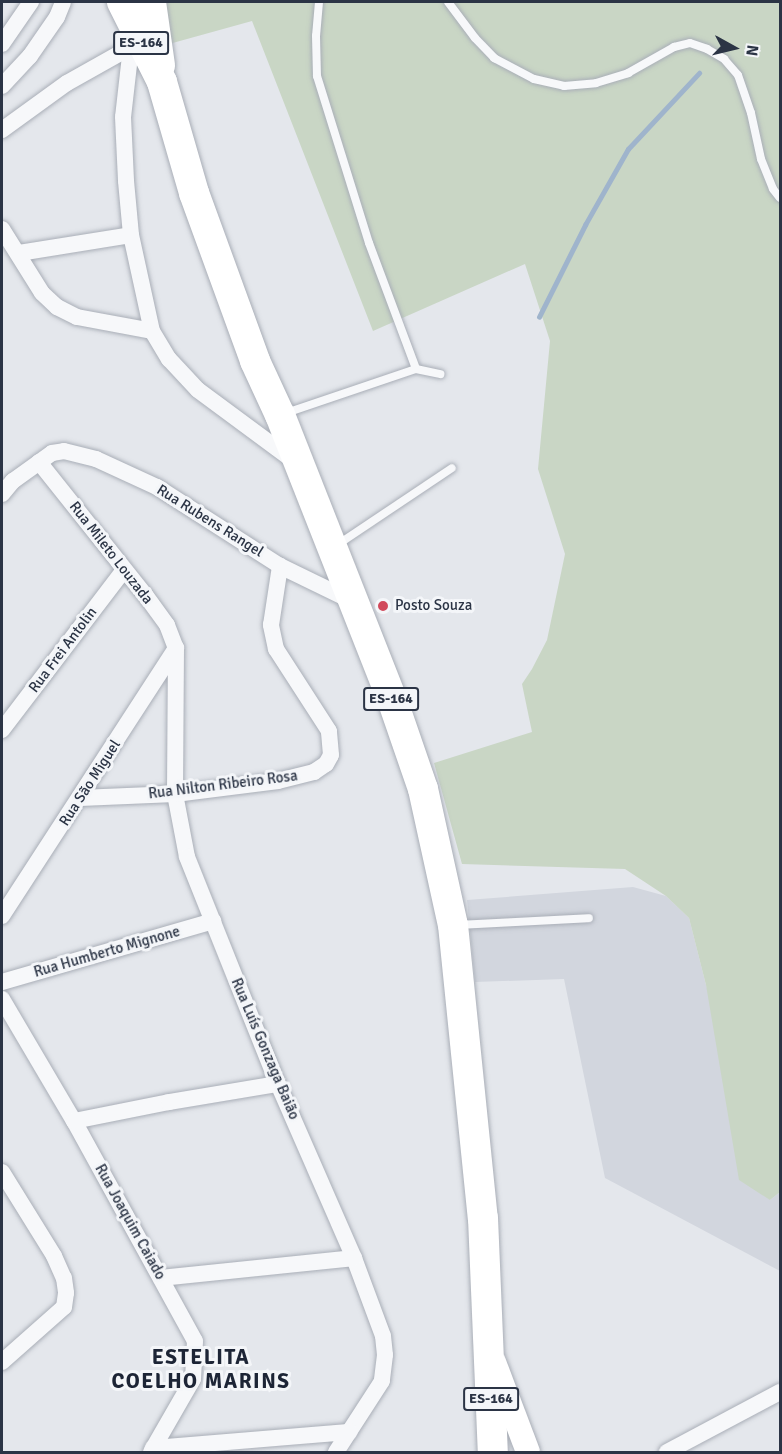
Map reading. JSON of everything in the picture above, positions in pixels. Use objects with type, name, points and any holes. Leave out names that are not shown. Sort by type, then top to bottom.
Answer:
[{"type":"highway","name":"ES-164","points":[[122,2],[134,40],[162,82]]},
{"type":"highway","name":"ES-164","points":[[151,2],[162,82],[194,193],[255,361],[280,415],[393,702],[423,789],[453,925],[483,1218],[493,1452]]},
{"type":"street","points":[[2,44],[31,2]]},
{"type":"street","points":[[2,86],[30,56],[57,17],[63,2]]},
{"type":"street","points":[[2,130],[67,83],[134,40]]},
{"type":"street","points":[[134,40],[123,117],[131,235],[152,331],[169,359],[198,390],[299,465]]},
{"type":"street","points":[[2,229],[42,293],[57,307],[77,317],[152,331]]},
{"type":"street","points":[[19,253],[131,235]]},
{"type":"street","name":"Rua Rubens Rangel","points":[[39,462],[52,453],[64,451],[96,459],[157,487],[280,566],[352,601]]},
{"type":"street","points":[[2,494],[39,462]]},
{"type":"street","name":"Rua Mileto Louzada","points":[[39,462],[167,625],[176,648]]},
{"type":"street","name":"Rua Nilton Ribeiro Rosa","points":[[80,798],[175,794],[278,781],[314,772],[326,764],[331,755],[329,731],[276,649],[272,625],[280,566]]},
{"type":"street","name":"Rua Frei Antolin","points":[[2,730],[124,570]]},
{"type":"street","name":"Rua Luís Gonzaga Baião","points":[[176,648],[175,794],[187,857],[278,1084],[354,1258],[383,1336],[385,1355],[382,1381],[336,1452]]},
{"type":"street","name":"Rua São Miguel","points":[[2,916],[176,648]]},
{"type":"street","name":"Rua Humberto Mignone","points":[[2,982],[213,921]]},
{"type":"street","name":"Rua Joaquim Caiado","points":[[2,999],[74,1121],[195,1341],[196,1357],[193,1379],[152,1450]]},
{"type":"street","points":[[74,1121],[170,1101],[278,1084]]},
{"type":"street","points":[[2,1362],[64,1307],[66,1293],[64,1278],[54,1256],[4,1178]]},
{"type":"street","points":[[161,1278],[354,1258]]},
{"type":"street","points":[[489,1346],[528,1452]]},
{"type":"street","points":[[667,1452],[780,1392]]},
{"type":"street","points":[[152,1450],[349,1432]]},
{"type":"lane","points":[[319,2],[316,36],[317,76],[369,243],[416,369]]},
{"type":"lane","points":[[448,2],[475,38],[494,58],[534,79],[564,86],[596,83],[628,73],[674,47],[690,43],[716,54],[724,59],[738,75],[744,89],[761,159],[773,189],[780,198]]},
{"type":"lane","points":[[280,415],[416,369],[440,374]]},
{"type":"lane","points":[[331,548],[452,468]]},
{"type":"lane","points":[[453,925],[589,918]]},
{"type":"shaded area","points":[[633,887],[666,896],[689,918],[706,985],[770,1200],[780,1192],[780,1271],[605,1178],[564,979],[475,982],[467,900]]},
{"type":"green space","points":[[160,2],[780,2],[780,1192],[770,1200],[739,1180],[706,985],[689,918],[666,896],[625,869],[462,864],[434,763],[532,732],[522,684],[547,640],[565,554],[538,469],[550,341],[525,264],[373,331],[252,21],[169,44]]},
{"type":"waterway","points":[[539,317],[585,225],[628,149],[699,73]]},
{"type":"place","name":"Posto Souza","points":[[383,606]]},
{"type":"district","name":"ESTELITA COELHO MARINS","points":[[201,1369]]}]
